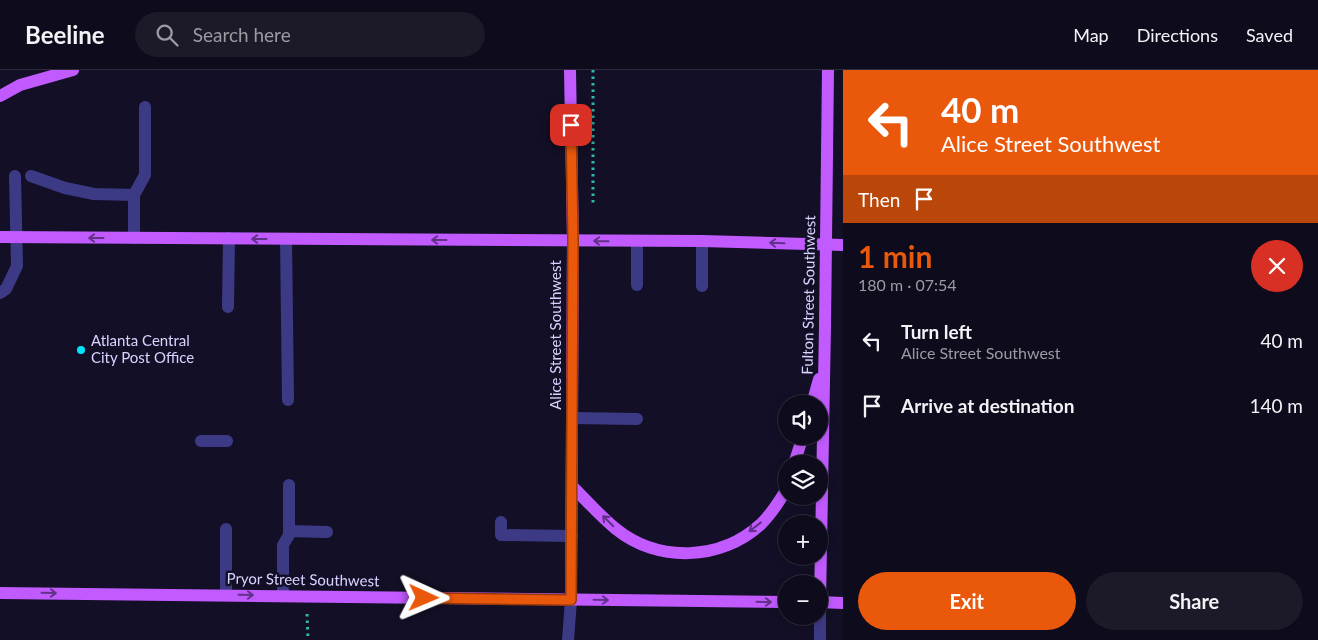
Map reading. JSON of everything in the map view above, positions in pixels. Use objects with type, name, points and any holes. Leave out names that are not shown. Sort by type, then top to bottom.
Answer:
[{"type":"main road","points":[[0,96],[20,85],[73,70]]},
{"type":"main road","name":"Alice Street Southwest","points":[[570,70],[573,240],[571,600]]},
{"type":"main road","name":"Fulton Street Southwest","points":[[820,575],[828,70]]},
{"type":"main road","points":[[0,237],[702,241],[843,245]]},
{"type":"main road","points":[[815,395],[824,363]]},
{"type":"main road","points":[[572,486],[616,529],[636,542],[663,551],[694,554],[720,548],[741,538],[760,524],[778,502]]},
{"type":"main road","name":"Pryor Street Southwest","points":[[0,593],[778,602]]},
{"type":"main road","points":[[828,602],[843,603]]},
{"type":"street","points":[[134,238],[134,195],[145,175],[145,108]]},
{"type":"street","points":[[0,294],[6,289],[17,266],[15,176]]},
{"type":"street","points":[[31,176],[65,188],[94,194],[134,195]]},
{"type":"street","points":[[228,307],[229,238]]},
{"type":"street","points":[[286,239],[288,400]]},
{"type":"street","points":[[702,241],[702,286]]},
{"type":"street","points":[[637,242],[637,285]]},
{"type":"street","points":[[572,418],[637,419]]},
{"type":"street","points":[[201,441],[227,441]]},
{"type":"street","points":[[283,596],[283,545],[290,536],[289,485]]},
{"type":"street","points":[[501,522],[501,535],[572,536]]},
{"type":"street","points":[[226,529],[226,595]]},
{"type":"street","points":[[290,531],[327,532]]},
{"type":"street","points":[[568,640],[571,600]]},
{"type":"street","name":"Fulton Street Southwest","points":[[820,625],[820,640]]},
{"type":"path","points":[[593,70],[593,206]]},
{"type":"path","points":[[306,596],[308,640]]},
{"type":"place","name":"Atlanta Central City Post Office","points":[[81,350]]},
{"type":"route","points":[[424,598],[571,600],[573,240],[571,125]]}]
